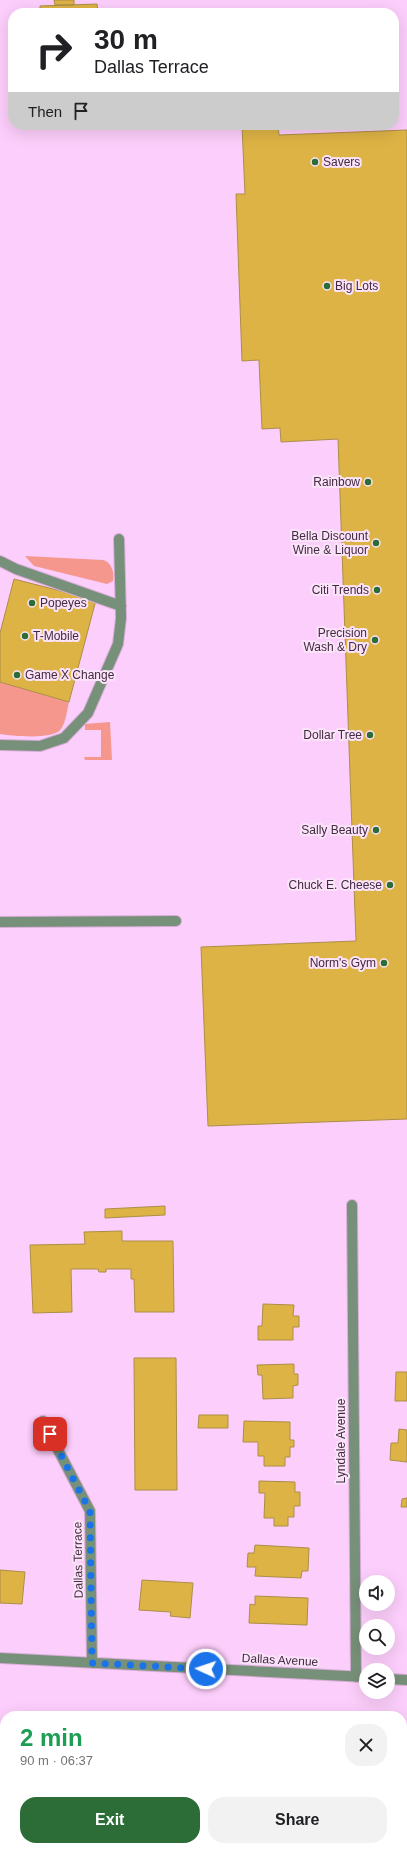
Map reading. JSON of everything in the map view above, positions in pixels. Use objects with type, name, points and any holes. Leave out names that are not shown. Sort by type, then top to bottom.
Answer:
[{"type":"street","points":[[0,745],[40,746],[64,738],[88,713],[118,644],[121,606],[120,539]]},
{"type":"street","points":[[0,561],[16,569],[121,606]]},
{"type":"street","points":[[0,922],[176,921]]},
{"type":"street","name":"Lyndale Avenue","points":[[352,1205],[356,1677]]},
{"type":"street","name":"Dallas Terrace","points":[[43,1420],[90,1511],[92,1663]]},
{"type":"street","name":"Dallas Avenue","points":[[0,1658],[359,1677]]},
{"type":"street","points":[[395,1679],[407,1680]]},
{"type":"shaded area","points":[[25,556],[103,560],[106,561],[112,568],[113,581],[107,584],[34,566]]},
{"type":"shaded area","points":[[0,682],[69,702],[61,729],[50,735],[42,736],[0,734]]},
{"type":"shaded area","points":[[110,722],[112,760],[85,760],[84,757],[101,757],[101,730],[85,730],[85,724]]},
{"type":"building","points":[[54,0],[74,0],[74,5],[55,5]]},
{"type":"building","points":[[97,4],[97,8],[40,8],[40,6]]},
{"type":"building","points":[[242,130],[278,130],[279,135],[407,130],[407,1119],[208,1126],[201,947],[356,941],[338,439],[281,442],[280,428],[262,429],[259,360],[242,361],[236,194],[245,194]]},
{"type":"building","points":[[14,579],[96,600],[69,702],[0,682],[0,633]]},
{"type":"building","points":[[165,1206],[165,1215],[105,1218],[105,1209]]},
{"type":"building","points":[[122,1231],[122,1241],[173,1241],[174,1312],[135,1312],[134,1279],[131,1279],[131,1269],[106,1269],[106,1272],[99,1272],[98,1269],[71,1269],[72,1312],[33,1313],[30,1245],[85,1244],[84,1232]]},
{"type":"building","points":[[263,1304],[294,1305],[293,1316],[299,1316],[299,1327],[293,1327],[293,1340],[258,1340],[258,1326],[262,1326]]},
{"type":"building","points":[[134,1358],[176,1358],[177,1490],[135,1490]]},
{"type":"building","points":[[294,1364],[294,1374],[298,1374],[298,1385],[293,1386],[293,1398],[263,1399],[262,1375],[258,1375],[257,1365]]},
{"type":"building","points":[[396,1372],[407,1372],[407,1401],[395,1401]]},
{"type":"building","points":[[199,1415],[228,1415],[228,1428],[198,1428]]},
{"type":"building","points":[[244,1421],[290,1422],[290,1440],[294,1440],[294,1447],[290,1447],[290,1457],[285,1457],[285,1466],[264,1466],[264,1456],[258,1456],[258,1442],[243,1442]]},
{"type":"building","points":[[399,1429],[407,1430],[407,1462],[390,1460],[391,1443],[398,1443]]},
{"type":"building","points":[[259,1481],[295,1482],[295,1492],[300,1492],[300,1506],[294,1506],[294,1517],[288,1517],[288,1526],[274,1526],[274,1518],[264,1518],[265,1493],[259,1493]]},
{"type":"building","points":[[407,1498],[407,1507],[401,1507],[402,1499]]},
{"type":"building","points":[[255,1545],[309,1548],[308,1571],[302,1571],[301,1578],[255,1576],[256,1567],[247,1567],[248,1553],[254,1553]]},
{"type":"building","points":[[0,1570],[25,1572],[22,1604],[0,1603]]},
{"type":"building","points":[[142,1580],[193,1583],[190,1618],[170,1616],[171,1612],[139,1610]]},
{"type":"building","points":[[255,1596],[308,1598],[307,1625],[249,1623],[250,1604],[255,1605]]},
{"type":"place","name":"Savers","points":[[315,162]]},
{"type":"place","name":"Big Lots","points":[[327,286]]},
{"type":"place","name":"Rainbow","points":[[368,482]]},
{"type":"place","name":"Bella Discount Wine & Liquor","points":[[376,543]]},
{"type":"place","name":"Citi Trends","points":[[377,590]]},
{"type":"place","name":"Popeyes","points":[[32,603]]},
{"type":"place","name":"T-Mobile","points":[[25,636]]},
{"type":"place","name":"Precision Wash & Dry","points":[[375,640]]},
{"type":"place","name":"Game X Change","points":[[17,675]]},
{"type":"place","name":"Dollar Tree","points":[[370,735]]},
{"type":"place","name":"Sally Beauty","points":[[376,830]]},
{"type":"place","name":"Chuck E. Cheese","points":[[390,885]]},
{"type":"place","name":"Norm's Gym","points":[[384,963]]},
{"type":"route","points":[[50,1434],[90,1511],[92,1663],[206,1669]]}]
